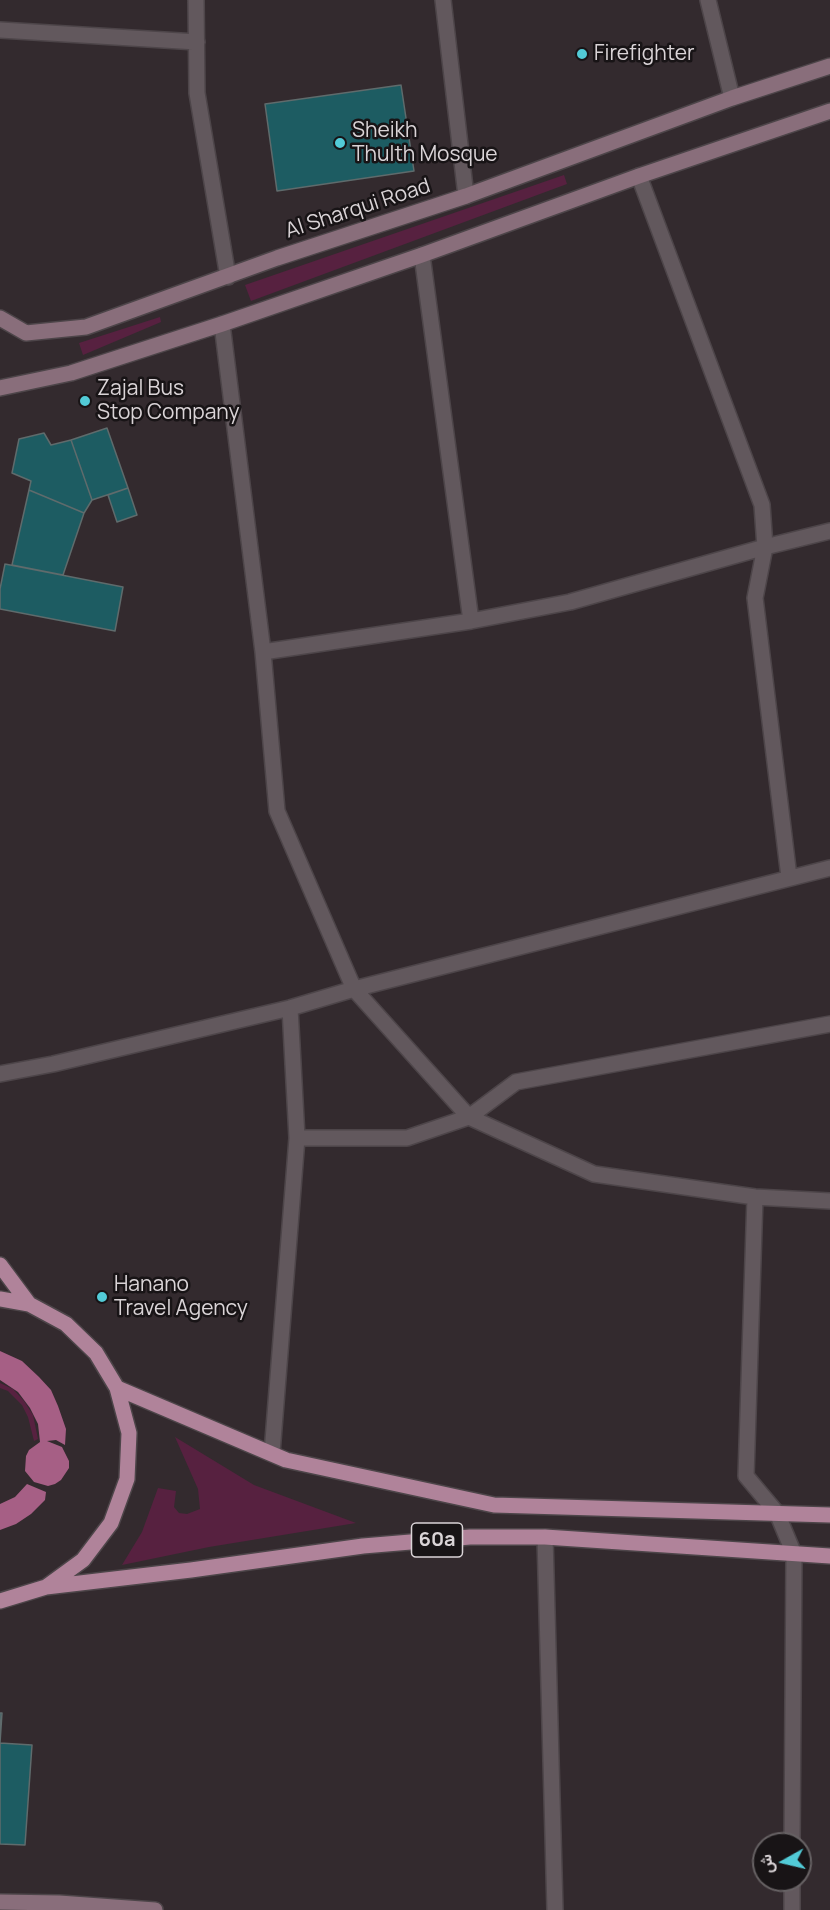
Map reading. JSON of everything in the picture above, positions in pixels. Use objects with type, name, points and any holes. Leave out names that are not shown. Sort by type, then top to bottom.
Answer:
[{"type":"main road","points":[[0,1265],[29,1305]]},
{"type":"main road","points":[[0,1299],[29,1305],[66,1324],[96,1353],[117,1388],[129,1433],[127,1479],[111,1523],[83,1560],[46,1587],[0,1601]]},
{"type":"main road","name":"60a","points":[[117,1388],[286,1460],[494,1505],[830,1515]]},
{"type":"main road","name":"60a","points":[[46,1587],[363,1546],[470,1537],[545,1537],[830,1556]]},
{"type":"street","points":[[196,0],[197,93],[228,276]]},
{"type":"street","points":[[443,0],[466,196]]},
{"type":"street","points":[[708,0],[732,98]]},
{"type":"street","points":[[0,30],[197,42]]},
{"type":"street","name":"Al Sharqui Road","points":[[0,318],[26,333],[86,327],[277,258],[466,196],[732,98],[830,66]]},
{"type":"street","points":[[0,388],[71,373],[222,324],[422,255],[639,176],[830,111]]},
{"type":"street","points":[[639,176],[762,505],[765,547],[755,598],[789,877]]},
{"type":"street","points":[[422,255],[471,621]]},
{"type":"street","points":[[222,324],[263,651],[278,812],[354,989],[469,1118],[594,1174],[755,1197],[830,1201]]},
{"type":"street","points":[[263,651],[471,621],[570,602],[830,531]]},
{"type":"street","points":[[0,1074],[53,1064],[290,1008],[354,989],[830,868]]},
{"type":"street","points":[[272,1453],[297,1138],[290,1008]]},
{"type":"street","points":[[297,1138],[406,1138],[469,1118],[516,1082],[830,1024]]},
{"type":"street","points":[[755,1197],[747,1476],[777,1513],[794,1554],[792,1832]]},
{"type":"street","points":[[545,1537],[555,1910]]},
{"type":"street","points":[[792,1892],[792,1910]]},
{"type":"street","points":[[0,1902],[58,1907],[155,1910]]},
{"type":"shaded area","points":[[564,175],[567,184],[251,301],[245,285]]},
{"type":"shaded area","points":[[160,317],[161,322],[83,355],[79,343]]},
{"type":"shaded area","points":[[0,1351],[22,1361],[39,1377],[51,1390],[58,1406],[66,1429],[65,1445],[56,1440],[47,1441],[62,1447],[69,1461],[69,1468],[61,1480],[55,1484],[48,1486],[34,1482],[25,1471],[26,1456],[29,1450],[40,1442],[38,1424],[18,1392],[0,1380]]},
{"type":"shaded area","points":[[0,1383],[13,1389],[24,1401],[33,1415],[38,1439],[34,1441],[28,1417],[22,1405],[8,1391],[0,1388]]},
{"type":"shaded area","points":[[175,1437],[254,1485],[356,1523],[209,1547],[122,1565],[142,1532],[158,1488],[176,1491],[174,1507],[179,1513],[187,1514],[200,1509],[198,1489]]},
{"type":"shaded area","points":[[27,1484],[46,1492],[45,1500],[31,1514],[16,1524],[0,1530],[0,1504],[15,1497]]},
{"type":"building","name":"Sheikh Thulth Mosque","points":[[401,85],[414,171],[277,191],[265,104]]},
{"type":"building","points":[[107,428],[128,488],[92,500],[71,440]]},
{"type":"building","points":[[44,433],[51,445],[71,440],[92,500],[84,513],[29,490],[31,481],[12,473],[19,439]]},
{"type":"building","points":[[128,488],[137,515],[117,522],[108,495]]},
{"type":"building","points":[[29,490],[84,513],[63,575],[12,565]]},
{"type":"building","points":[[5,564],[123,587],[115,631],[0,609],[0,589]]},
{"type":"building","points":[[0,1713],[2,1713],[0,1743]]},
{"type":"building","points":[[0,1743],[32,1745],[25,1845],[0,1844]]},
{"type":"place","name":"Firefighter","points":[[582,54]]},
{"type":"place","name":"Sheikh Thulth Mosque","points":[[340,143]]},
{"type":"place","name":"Zajal Bus Stop Company","points":[[85,401]]},
{"type":"place","name":"Hanano Travel Agency","points":[[102,1297]]}]
